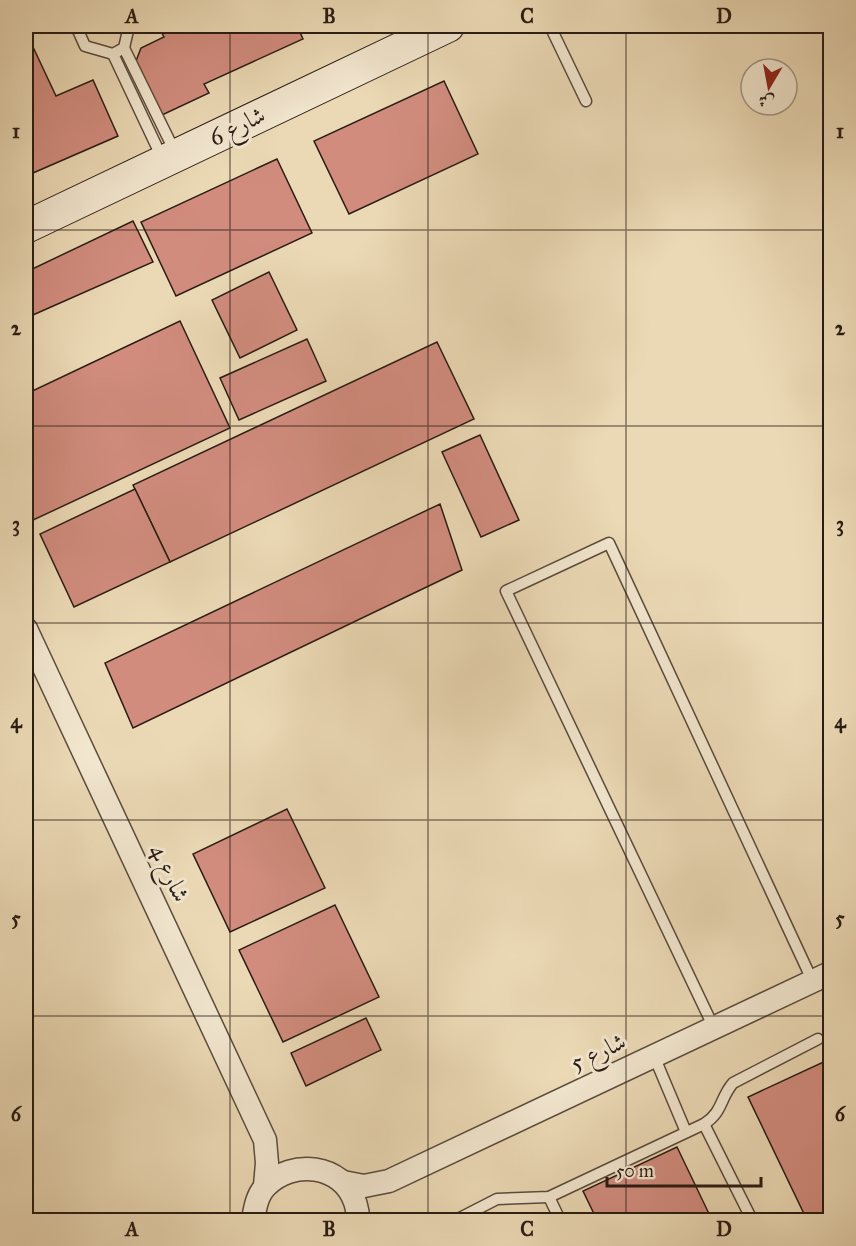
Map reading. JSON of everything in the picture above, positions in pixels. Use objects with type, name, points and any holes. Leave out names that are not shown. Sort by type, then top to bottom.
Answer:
[{"type":"street","name":"شارع 6","points":[[26,227],[448,26]]},
{"type":"street","name":"شارع 4","points":[[26,629],[265,1140],[267,1163],[265,1186],[256,1202],[253,1221]]},
{"type":"street","name":"شارع 5","points":[[343,1182],[364,1186],[388,1181],[822,977]]},
{"type":"street","name":"شارع 4","points":[[265,1140],[283,1156],[305,1167],[325,1171],[343,1182]]},
{"type":"street","points":[[265,1186],[283,1173],[305,1167]]},
{"type":"street","name":"شارع 5","points":[[360,1221],[370,1201],[388,1181]]},
{"type":"street","points":[[343,1182],[355,1201],[360,1221]]},
{"type":"lane","points":[[76,26],[86,46],[112,54],[124,48]]},
{"type":"lane","points":[[129,26],[124,48],[170,158]]},
{"type":"lane","points":[[550,26],[586,101]]},
{"type":"lane","points":[[112,54],[170,158]]},
{"type":"lane","points":[[714,1028],[506,591],[609,543],[822,977]]},
{"type":"lane","points":[[456,1221],[497,1199],[549,1197],[704,1124],[717,1115],[725,1094],[733,1083],[818,1039]]},
{"type":"lane","points":[[654,1056],[686,1132]]},
{"type":"lane","points":[[704,1124],[752,1221]]},
{"type":"lane","points":[[549,1197],[560,1221]]},
{"type":"building","points":[[158,26],[297,26],[303,39],[204,84],[209,93],[162,115],[136,61],[141,48],[164,37]]},
{"type":"building","points":[[26,32],[56,96],[93,80],[118,136],[26,176]]},
{"type":"building","points":[[444,81],[478,154],[349,214],[314,141]]},
{"type":"building","points":[[277,159],[312,233],[176,296],[141,222]]},
{"type":"building","points":[[133,221],[153,262],[26,318],[26,272]]},
{"type":"building","points":[[269,272],[297,330],[240,358],[212,300]]},
{"type":"building","points":[[180,321],[230,428],[31,521],[26,510],[26,394]]},
{"type":"building","points":[[307,339],[326,381],[239,420],[220,378]]},
{"type":"building","points":[[437,342],[474,419],[170,562],[133,485]]},
{"type":"building","points":[[480,435],[519,520],[481,537],[442,452]]},
{"type":"building","points":[[135,489],[170,562],[74,607],[40,534]]},
{"type":"building","points":[[440,504],[462,570],[133,728],[105,663]]},
{"type":"building","points":[[287,809],[325,888],[230,932],[193,854]]},
{"type":"building","points":[[335,905],[379,997],[283,1042],[239,950]]},
{"type":"building","points":[[366,1018],[381,1050],[306,1086],[291,1053]]},
{"type":"building","points":[[830,1059],[830,1220],[807,1220],[748,1097]]},
{"type":"building","points":[[677,1147],[712,1220],[597,1220],[583,1191]]}]
